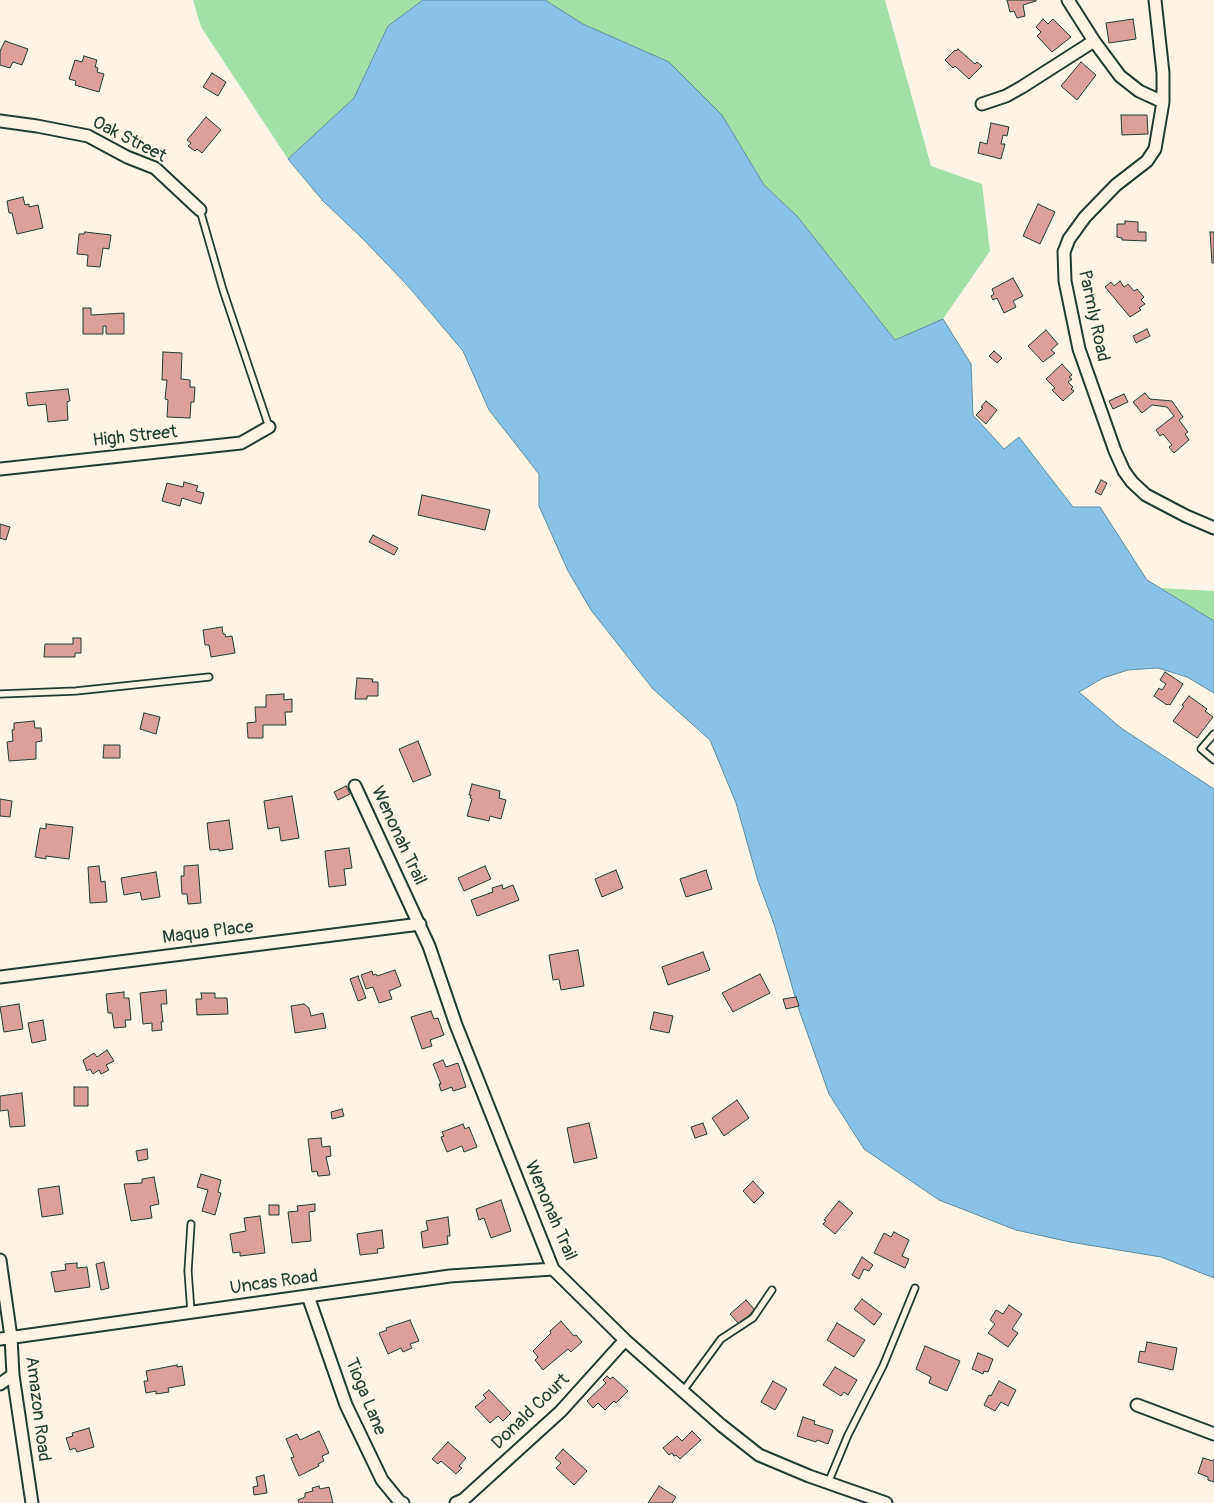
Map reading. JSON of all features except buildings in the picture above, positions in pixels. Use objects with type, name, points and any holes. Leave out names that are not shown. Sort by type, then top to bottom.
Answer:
[{"type":"street","points":[[1068,0],[1094,41],[1120,76],[1139,91],[1163,102]]},
{"type":"street","name":"Parmly Road","points":[[1155,0],[1163,73],[1163,102],[1155,149],[1147,161],[1116,185],[1085,217],[1068,239],[1064,252],[1065,281],[1079,349],[1115,451],[1124,471],[1132,482],[1146,495],[1214,528]]},
{"type":"street","points":[[982,104],[1001,98],[1022,87],[1094,41]]},
{"type":"street","name":"Oak Street","points":[[0,121],[88,136],[127,157],[154,168],[200,210]]},
{"type":"street","name":"High Street","points":[[0,469],[241,443],[268,427]]},
{"type":"street","name":"Wenonah Trail","points":[[355,786],[420,924],[459,1032],[553,1269],[625,1340],[721,1425],[759,1454],[828,1483],[886,1503]]},
{"type":"street","name":"Maqua Place","points":[[0,977],[420,924]]},
{"type":"street","name":"Amazon Road","points":[[0,1260],[6,1338],[32,1503]]},
{"type":"street","name":"Uncas Road","points":[[6,1338],[450,1276],[553,1269]]},
{"type":"street","name":"Tioga Lane","points":[[308,1296],[346,1405],[382,1480],[400,1502],[403,1503]]},
{"type":"street","name":"Donald Court","points":[[456,1503],[463,1500],[561,1411],[625,1340]]},
{"type":"street","points":[[0,1384],[13,1374]]},
{"type":"street","points":[[1137,1405],[1214,1434]]},
{"type":"lane","points":[[200,210],[223,290],[268,427]]},
{"type":"lane","points":[[0,694],[76,691],[209,677]]},
{"type":"lane","points":[[1214,734],[1201,749],[1214,760]]},
{"type":"lane","points":[[191,1224],[188,1271],[191,1312]]},
{"type":"lane","points":[[828,1483],[848,1435],[883,1366],[916,1288]]},
{"type":"lane","points":[[683,1391],[721,1338],[754,1318],[772,1290]]},
{"type":"green space","points":[[193,0],[423,0],[388,26],[354,98],[288,159],[201,27]]},
{"type":"green space","points":[[545,0],[885,0],[931,166],[982,184],[990,251],[943,319],[895,340],[797,216],[764,185],[722,115],[669,62],[583,24]]},
{"type":"green space","points":[[1161,588],[1214,591],[1214,621]]},
{"type":"water","points":[[423,0],[545,0],[583,24],[669,62],[722,115],[764,185],[797,216],[895,340],[943,319],[971,364],[973,415],[1004,449],[1019,437],[1073,507],[1100,507],[1147,580],[1214,621],[1214,693],[1187,677],[1158,668],[1128,670],[1103,678],[1079,692],[1121,728],[1214,789],[1214,1278],[1161,1257],[1070,1242],[1016,1230],[939,1200],[864,1149],[829,1094],[798,1007],[774,924],[758,881],[736,803],[710,740],[653,689],[591,610],[568,571],[539,506],[539,474],[489,410],[463,351],[408,286],[323,201],[288,159],[354,98],[388,26]]}]
